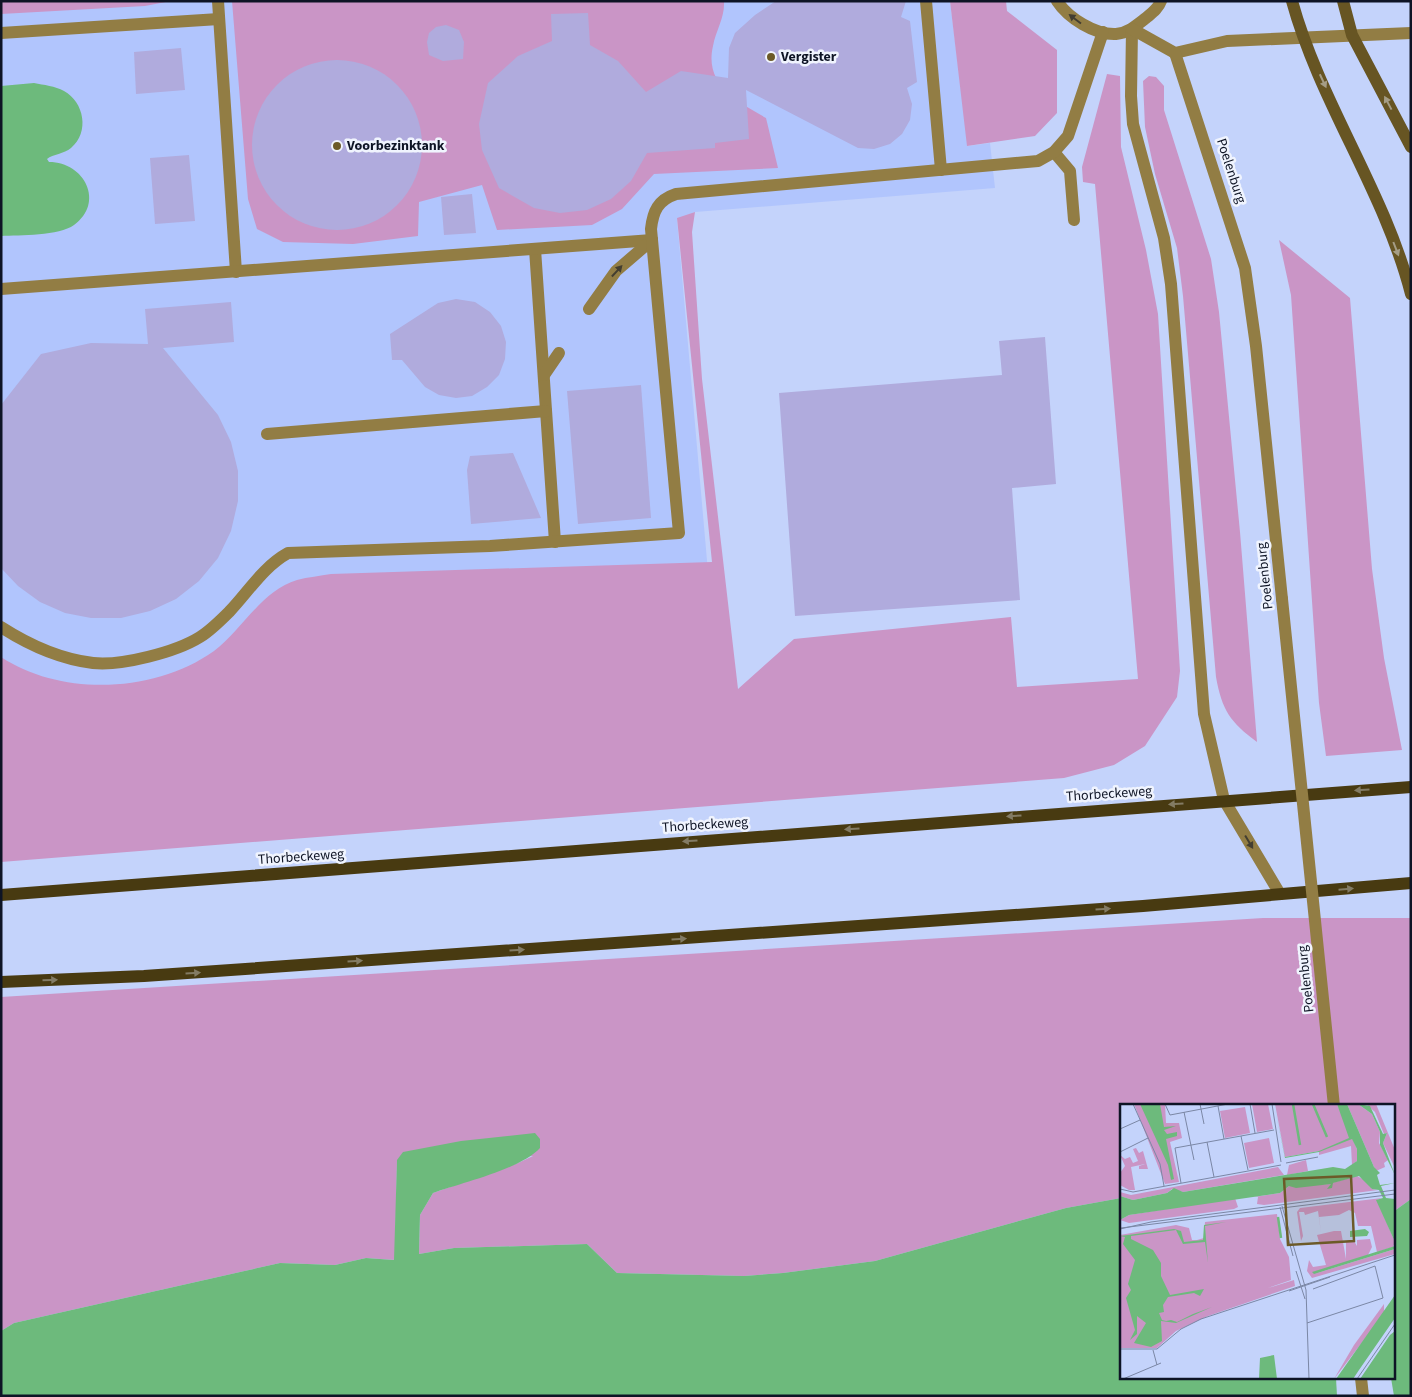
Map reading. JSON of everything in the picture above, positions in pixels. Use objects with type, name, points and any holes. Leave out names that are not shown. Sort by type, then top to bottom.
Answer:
[{"type":"main road","name":"Thorbeckeweg","points":[[1,895],[1411,787]]},
{"type":"main road","points":[[1,982],[154,976],[1143,906],[1411,883]]},
{"type":"street","points":[[1292,1],[1302,37],[1379,204],[1411,294]]},
{"type":"street","points":[[1342,1],[1352,35],[1411,147]]},
{"type":"lane","points":[[218,1],[236,272]]},
{"type":"lane","points":[[926,1],[941,170]]},
{"type":"lane","points":[[1057,1],[1063,10],[1080,24],[1115,34],[1132,29],[1159,7],[1161,1]]},
{"type":"lane","points":[[1,33],[219,19]]},
{"type":"lane","points":[[1132,29],[1175,53],[1227,42],[1411,33]]},
{"type":"lane","points":[[1132,29],[1130,96],[1133,124],[1164,238],[1171,284],[1204,714],[1224,800],[1280,894]]},
{"type":"lane","points":[[1,627],[21,640],[59,656],[94,663],[131,660],[167,650],[200,637],[229,612],[274,561],[288,553],[490,546],[679,533],[651,229],[654,210],[660,202],[676,194],[1038,161],[1054,152],[1068,136],[1103,32]]},
{"type":"lane","name":"Poelenburg","points":[[1175,53],[1245,268],[1256,346],[1334,1104]]},
{"type":"lane","points":[[1054,152],[1070,171],[1074,220]]},
{"type":"lane","points":[[1,289],[652,240]]},
{"type":"lane","points":[[589,310],[616,271],[652,240]]},
{"type":"lane","points":[[535,249],[555,542]]},
{"type":"lane","points":[[544,375],[559,354]]},
{"type":"lane","points":[[267,434],[546,411]]},
{"type":"lane","points":[[1361,1380],[1363,1396]]},
{"type":"shaded area","points":[[1,1],[950,1],[968,146],[990,143],[995,188],[695,212],[677,219],[719,697],[1,755]]},
{"type":"shaded area","points":[[1,1],[171,1],[145,6],[1,14]]},
{"type":"shaded area","points":[[232,1],[724,1],[722,18],[713,46],[713,71],[725,90],[734,98],[766,118],[778,168],[654,174],[622,209],[592,225],[497,230],[482,185],[419,202],[418,236],[353,244],[283,242],[257,229],[248,199]]},
{"type":"shaded area","points":[[950,1],[1006,1],[1007,11],[1057,50],[1057,113],[1035,136],[967,146]]},
{"type":"shaded area","points":[[1107,74],[1120,76],[1121,147],[1146,250],[1158,314],[1180,671],[1177,697],[1145,746],[1114,765],[1064,778],[1,862],[1,657],[25,670],[52,679],[80,684],[108,685],[137,682],[164,675],[190,665],[214,651],[273,592],[285,585],[305,578],[331,574],[712,562],[677,218],[695,212],[692,232],[702,379],[738,689],[794,639],[1011,617],[1017,687],[1138,679],[1095,184],[1083,182],[1082,167]]},
{"type":"shaded area","points":[[1149,76],[1156,77],[1164,86],[1164,110],[1211,259],[1219,312],[1240,532],[1257,742],[1240,728],[1224,707],[1216,677],[1183,296],[1177,248],[1155,174],[1145,127],[1143,81]]},
{"type":"shaded area","points":[[34,83],[64,91],[71,96],[80,110],[82,126],[81,134],[77,141],[68,150],[47,159],[49,162],[62,164],[72,169],[81,176],[87,185],[89,195],[88,206],[83,216],[67,229],[39,234],[1,236],[1,86]]},
{"type":"shaded area","points":[[1279,240],[1350,298],[1372,569],[1384,658],[1402,750],[1326,756],[1319,703],[1291,295]]},
{"type":"shaded area","points":[[1263,918],[1411,918],[1411,1199],[1394,1211],[1394,1104],[1120,1104],[1120,1198],[1066,1208],[875,1261],[744,1276],[617,1273],[587,1244],[454,1248],[419,1254],[420,1215],[433,1193],[533,1156],[397,1160],[395,1260],[366,1258],[335,1265],[280,1263],[14,1323],[1,1331],[1,997]]},
{"type":"shaded area","points":[[535,1133],[540,1139],[540,1148],[531,1156],[505,1169],[433,1193],[420,1215],[419,1254],[454,1248],[587,1244],[617,1273],[744,1276],[783,1273],[875,1261],[1066,1208],[1120,1198],[1120,1380],[1394,1380],[1394,1211],[1411,1199],[1411,1396],[1,1396],[1,1331],[14,1323],[280,1263],[335,1265],[366,1258],[394,1260],[397,1160],[403,1152],[461,1141]]},
{"type":"pier","points":[[1336,1380],[1391,1380],[1394,1396],[1337,1396]]},
{"type":"building","points":[[776,1],[906,1],[901,17],[910,21],[917,82],[907,88],[912,104],[910,120],[902,134],[890,144],[874,149],[858,148],[746,90],[749,139],[715,143],[715,148],[647,153],[631,181],[611,199],[587,210],[560,213],[534,208],[499,188],[482,150],[479,124],[488,83],[518,56],[552,41],[551,14],[588,13],[590,45],[618,61],[646,92],[681,71],[728,78],[729,48],[735,33],[755,15]]},
{"type":"building","points":[[446,25],[459,30],[464,42],[463,59],[443,61],[429,55],[427,42],[429,33],[436,27]]},
{"type":"building","points":[[181,48],[185,90],[136,94],[134,52]]},
{"type":"building","name":"Voorbezinktank","points":[[345,60],[370,66],[391,79],[403,91],[419,120],[422,145],[421,162],[416,178],[403,199],[391,211],[362,227],[329,230],[304,224],[283,211],[271,199],[255,170],[252,137],[258,112],[271,91],[283,79],[312,63]]},
{"type":"building","points":[[189,155],[195,221],[155,224],[150,158]]},
{"type":"building","points":[[472,194],[476,233],[444,235],[441,197]]},
{"type":"building","points":[[456,299],[475,302],[490,312],[501,326],[506,342],[505,359],[499,375],[487,387],[472,396],[456,398],[439,395],[425,387],[402,360],[392,360],[390,334],[438,303]]},
{"type":"building","points":[[231,302],[234,342],[163,348],[218,415],[231,442],[238,471],[238,501],[231,531],[218,558],[199,581],[176,599],[150,611],[121,618],[91,618],[65,613],[40,602],[18,586],[1,568],[1,405],[41,354],[91,343],[148,344],[145,309]]},
{"type":"building","points":[[1045,337],[1056,484],[1012,488],[1020,600],[795,616],[779,393],[1002,375],[999,341]]},
{"type":"building","points":[[641,385],[651,518],[578,524],[567,391]]},
{"type":"building","points":[[513,453],[541,518],[471,524],[467,470],[470,456]]},
{"type":"place","name":"Vergister","points":[[771,57]]},
{"type":"place","name":"Voorbezinktank","points":[[337,146]]}]
